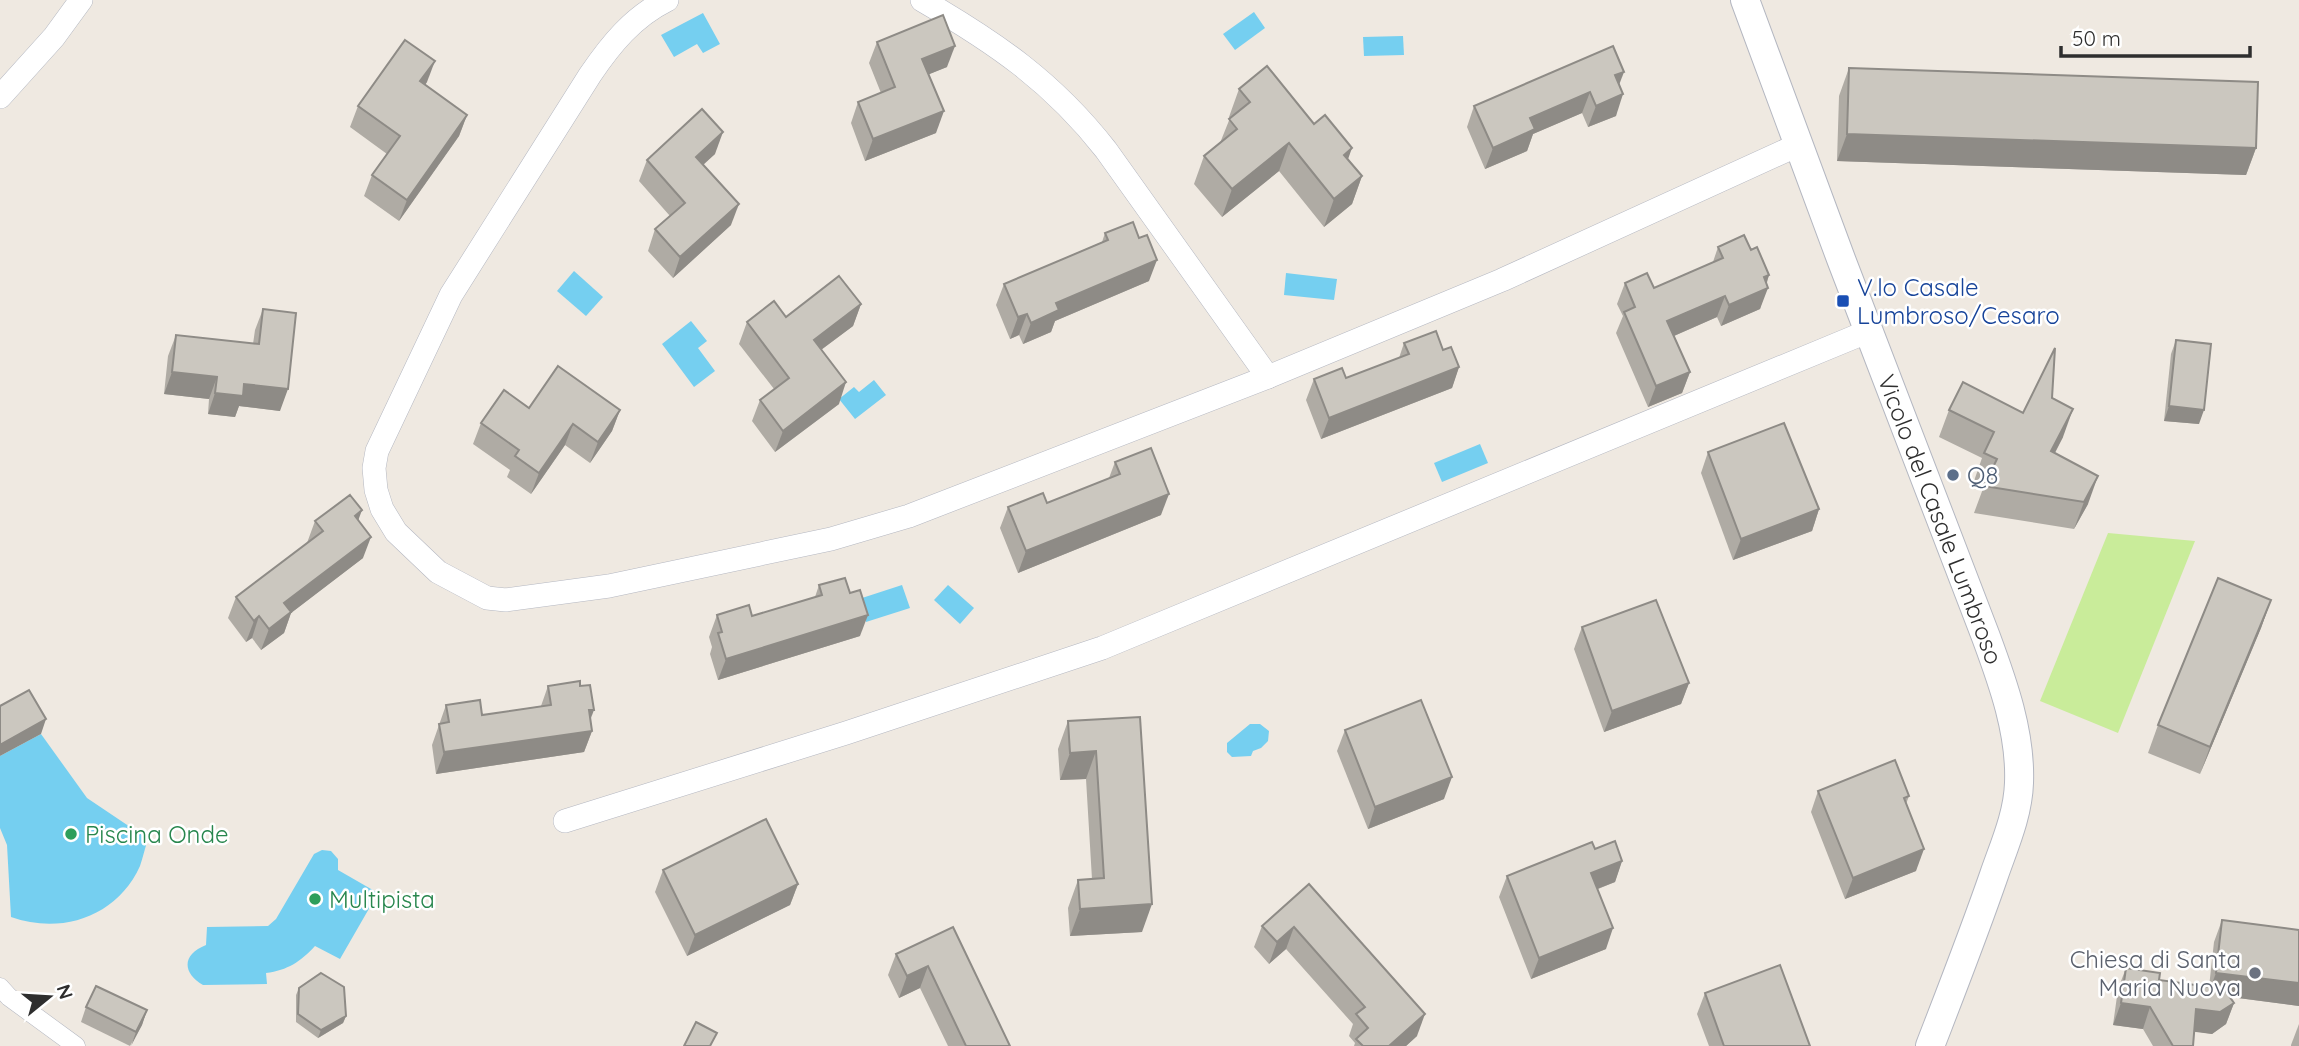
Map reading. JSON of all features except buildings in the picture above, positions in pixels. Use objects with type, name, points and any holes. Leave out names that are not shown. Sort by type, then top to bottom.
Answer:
[{"type":"street","points":[[0,97],[54,37],[81,0]]},
{"type":"street","points":[[667,0],[648,11],[622,33],[590,75],[456,286],[379,445],[374,473],[379,500],[386,517],[410,547],[443,576],[482,597],[506,600],[609,586],[842,537],[909,516],[1268,377],[1502,279],[1800,144]]},
{"type":"street","points":[[922,0],[980,34],[1031,73],[1080,118],[1106,150],[1268,377]]},
{"type":"street","name":"Vicolo del Casale Lumbroso","points":[[1745,0],[1996,664],[2012,722],[2019,770],[2018,792],[2010,827],[1969,946],[1930,1046]]},
{"type":"street","points":[[565,821],[846,733],[1102,648],[1869,331]]},
{"type":"street","points":[[0,987],[9,997],[76,1046]]},
{"type":"green space","points":[[2108,533],[2195,541],[2118,733],[2040,701]]},
{"type":"water","points":[[1254,12],[1265,28],[1235,50],[1223,34]]},
{"type":"water","points":[[703,13],[720,44],[703,53],[697,44],[674,57],[661,35]]},
{"type":"water","points":[[1403,36],[1404,55],[1364,56],[1363,37]]},
{"type":"water","points":[[574,271],[603,297],[586,316],[557,291]]},
{"type":"water","points":[[1286,273],[1337,279],[1334,300],[1284,295]]},
{"type":"water","points":[[691,321],[707,341],[698,348],[715,371],[694,387],[662,344]]},
{"type":"water","points":[[874,380],[886,395],[855,419],[839,399],[854,387],[859,392]]},
{"type":"water","points":[[1480,444],[1488,463],[1442,482],[1434,463]]},
{"type":"water","points":[[902,585],[910,608],[866,622],[859,599]]},
{"type":"water","points":[[948,585],[974,608],[960,624],[934,600]]},
{"type":"water","points":[[1250,724],[1260,724],[1269,731],[1268,741],[1253,751],[1251,756],[1232,757],[1227,752],[1227,743]]},
{"type":"water","name":"Piscina Onde","points":[[41,734],[87,798],[148,839],[140,866],[130,884],[117,898],[86,917],[49,924],[11,917],[7,845],[0,828],[0,756]]},
{"type":"water","name":"Multipista","points":[[322,850],[331,851],[338,859],[338,870],[378,893],[340,959],[315,946],[293,964],[266,973],[267,984],[203,985],[191,975],[188,969],[189,958],[206,945],[207,927],[268,926],[276,919],[314,854]]},
{"type":"place","name":"V.lo Casale Lumbroso/Cesaro","points":[[1843,301]]},
{"type":"place","name":"Q8","points":[[1953,475]]},
{"type":"place","name":"Piscina Onde","points":[[71,834]]},
{"type":"place","name":"Multipista","points":[[315,899]]},
{"type":"place","name":"Chiesa di Santa Maria Nuova","points":[[2255,973]]}]
